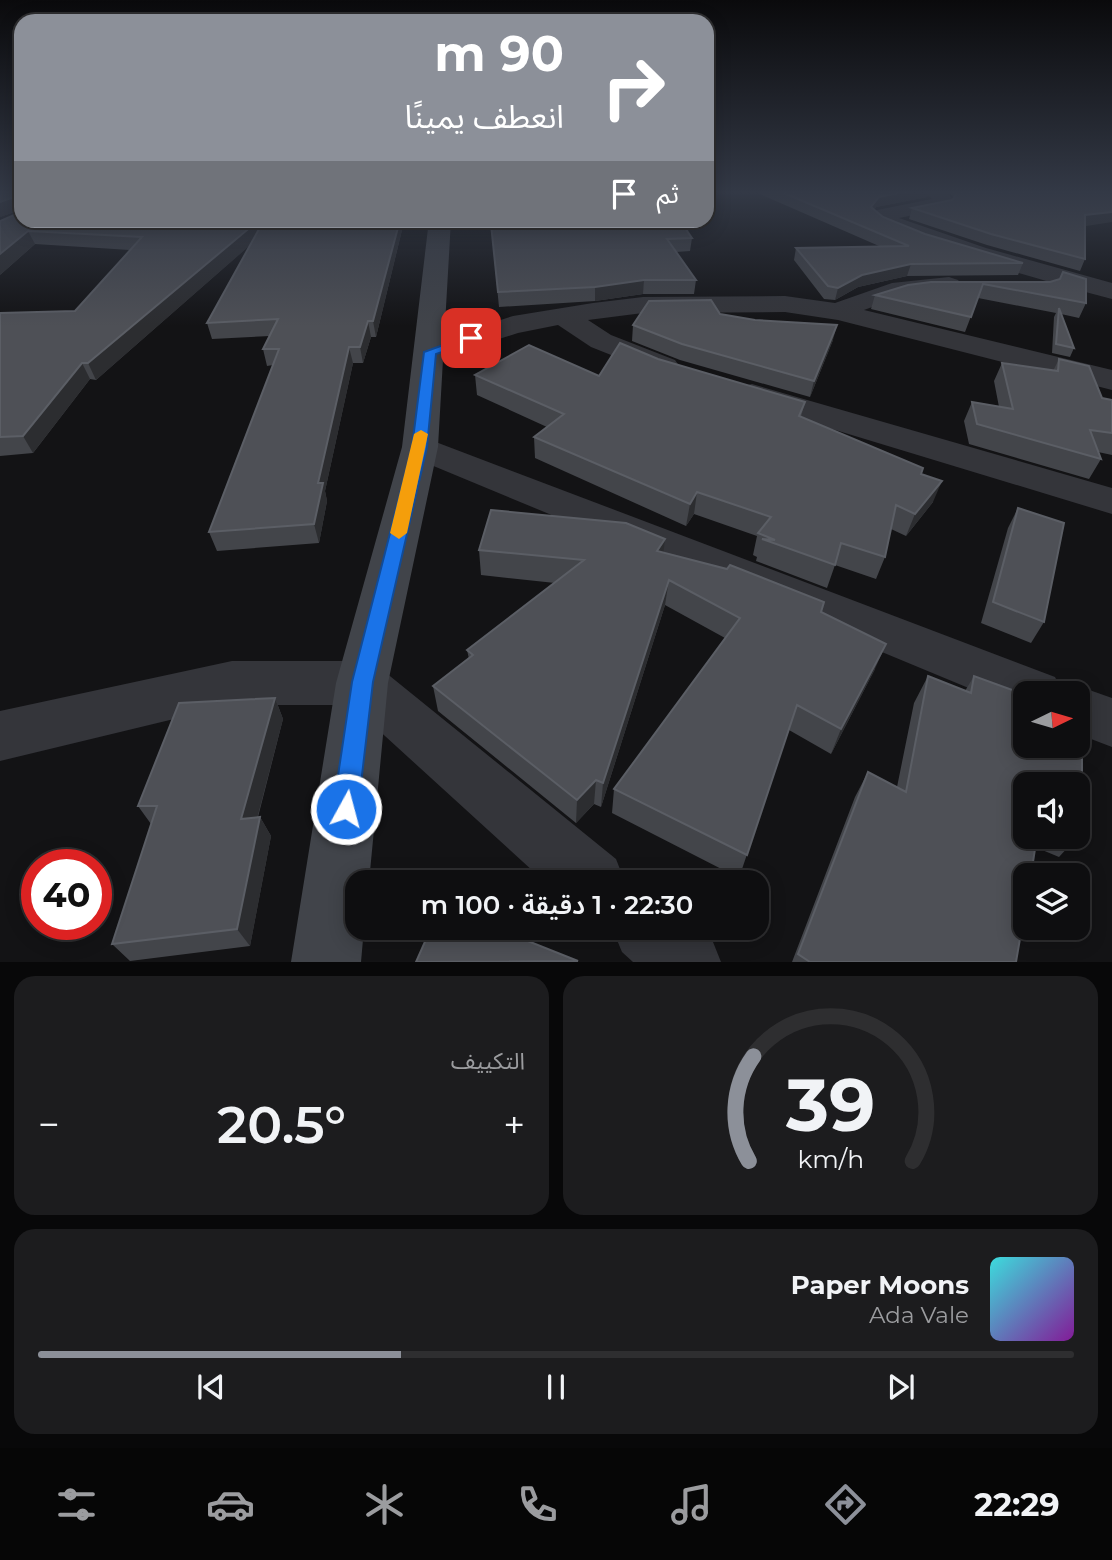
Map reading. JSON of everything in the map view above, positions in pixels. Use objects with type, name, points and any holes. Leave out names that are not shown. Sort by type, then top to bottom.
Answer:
[{"type":"street","points":[[326,961],[362,682],[420,447],[439,236]]},
{"type":"street","points":[[927,236],[978,253],[1106,288]]},
{"type":"street","points":[[1002,285],[1106,288]]},
{"type":"street","points":[[839,312],[887,290],[976,286]]},
{"type":"street","points":[[430,352],[513,325],[643,305],[743,303],[805,306],[839,312],[1112,380]]},
{"type":"street","points":[[565,317],[601,341],[707,380],[1112,501]]},
{"type":"street","points":[[420,447],[1013,683]]},
{"type":"street","points":[[0,736],[232,683],[362,682],[579,870]]},
{"type":"street","points":[[1090,714],[1112,723]]},
{"type":"street","points":[[661,940],[686,961]]},
{"type":"building","points":[[0,236],[22,236],[0,254]]},
{"type":"building","points":[[121,236],[240,236],[88,363],[82,363],[23,436],[0,437],[0,313],[75,311],[142,237]]},
{"type":"building","points":[[255,236],[396,236],[373,321],[368,321],[360,347],[349,347],[318,483],[323,483],[314,524],[209,532],[279,349],[263,349],[278,319],[207,323]]},
{"type":"building","points":[[492,236],[692,238],[667,239],[696,280],[644,280],[595,287],[498,292]]},
{"type":"building","points":[[885,236],[931,236],[1023,263],[911,264],[862,275],[838,288],[828,286],[796,248],[909,246]]},
{"type":"building","points":[[998,236],[1085,236],[1085,259]]},
{"type":"building","points":[[1063,272],[1086,279],[1086,303],[983,284],[971,317],[875,295],[908,285],[931,282],[1050,282],[1060,279]]},
{"type":"building","points":[[711,300],[720,314],[755,320],[837,325],[814,381],[682,344],[633,325],[649,301]]},
{"type":"building","points":[[1059,308],[1074,348],[1056,344]]},
{"type":"building","points":[[620,343],[658,359],[805,402],[799,416],[923,468],[921,474],[942,481],[915,514],[896,505],[885,557],[841,543],[835,565],[762,539],[775,540],[758,533],[771,517],[697,492],[690,504],[534,437],[564,414],[475,375],[529,345],[599,376]]},
{"type":"building","points":[[1059,359],[1089,366],[1102,398],[1112,400],[1112,433],[1090,430],[1101,459],[977,424],[972,402],[1013,409],[1002,363],[1058,371]]},
{"type":"building","points":[[1018,508],[1064,523],[1044,622],[993,602]]},
{"type":"building","points":[[491,510],[626,523],[665,539],[657,551],[727,569],[730,565],[824,602],[821,612],[886,644],[841,729],[797,705],[747,855],[614,789],[740,618],[669,580],[603,783],[596,780],[577,800],[433,686],[473,655],[467,650],[584,560],[479,550]]},
{"type":"building","points":[[928,676],[971,693],[974,676],[1013,690],[1013,758],[1082,758],[1082,772],[1013,772],[1013,849],[1035,849],[1033,863],[1013,863],[1013,940],[1020,940],[1016,962],[810,962],[798,954],[868,772],[906,792]]},
{"type":"building","points":[[275,698],[241,819],[260,817],[237,929],[112,944],[157,806],[138,806],[179,703]]},
{"type":"building","points":[[426,940],[525,940],[578,961],[416,962]]},
{"type":"slow traffic","points":[[399,533],[421,434]]},
{"type":"route","points":[[346,809],[362,682],[420,447],[430,352],[471,338]]}]
